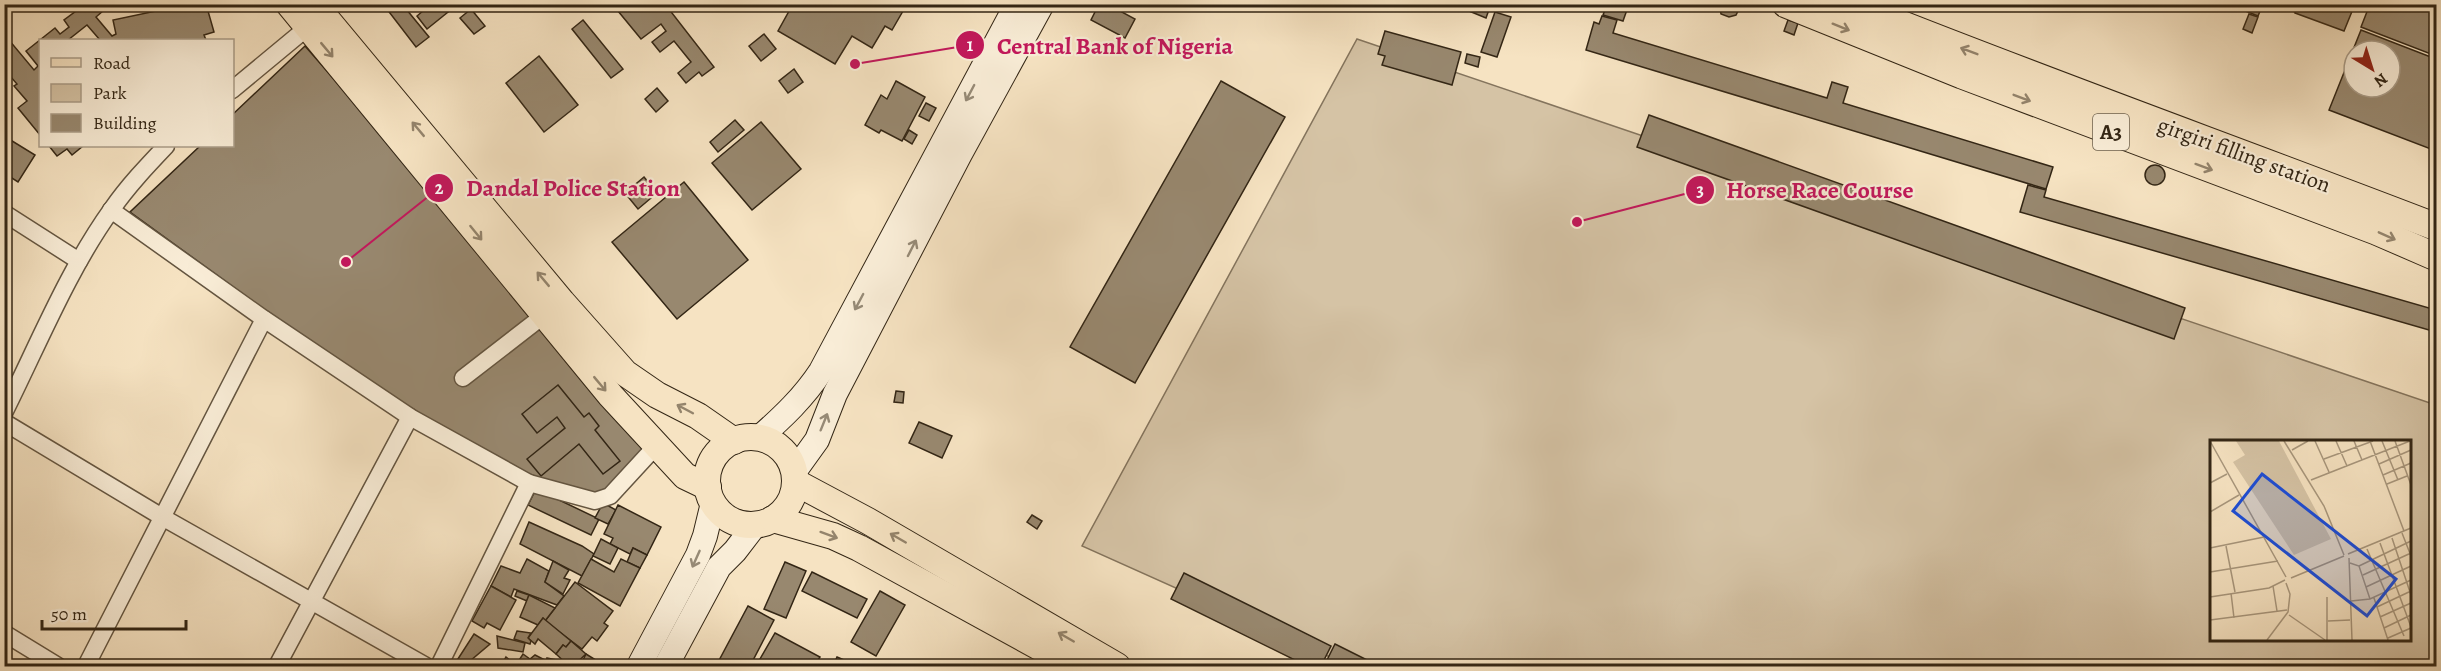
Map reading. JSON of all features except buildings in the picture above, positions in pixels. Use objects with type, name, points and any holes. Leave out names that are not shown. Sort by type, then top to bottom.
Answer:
[{"type":"highway","name":"A3","points":[[1786,4],[1984,84],[2376,231],[2436,257]]},
{"type":"highway","name":"girgiri filling station","points":[[1850,4],[2096,100],[2290,170],[2436,227]]},
{"type":"main road","points":[[289,4],[311,16],[625,373],[657,394],[698,416],[734,441]]},
{"type":"main road","points":[[759,438],[795,405],[821,371],[1017,4]]},
{"type":"main road","points":[[666,666],[719,567],[764,522],[780,514],[791,500],[794,477],[817,440],[835,394],[960,154],[1042,4]]},
{"type":"main road","points":[[311,16],[543,316],[610,396],[685,476],[710,495],[724,516],[738,523],[764,522],[834,536],[1117,666]]},
{"type":"main road","points":[[639,666],[698,555],[705,536],[710,495],[708,473],[713,459],[734,441],[747,438],[759,438],[775,444],[787,456],[794,477],[876,526],[1028,627],[1074,666]]},
{"type":"street","points":[[234,88],[311,16]]},
{"type":"street","points":[[4,413],[79,261],[111,210],[138,175],[165,147]]},
{"type":"street","points":[[111,210],[264,319],[410,417],[529,483],[595,501],[610,496],[656,446]]},
{"type":"street","points":[[4,213],[79,261]]},
{"type":"street","points":[[463,378],[543,316]]},
{"type":"street","points":[[86,666],[264,319]]},
{"type":"street","points":[[277,666],[410,417]]},
{"type":"street","points":[[4,422],[162,517],[426,666]]},
{"type":"street","points":[[439,666],[529,483]]},
{"type":"street","points":[[4,633],[58,666]]},
{"type":"green space","points":[[1357,39],[2436,405],[2436,666],[1350,666],[1082,546]]},
{"type":"place","name":"Central Bank of Nigeria","points":[[855,64]]},
{"type":"place","name":"Horse Race Course","points":[[1577,222]]},
{"type":"place","name":"Dandal Police Station","points":[[346,262]]}]
